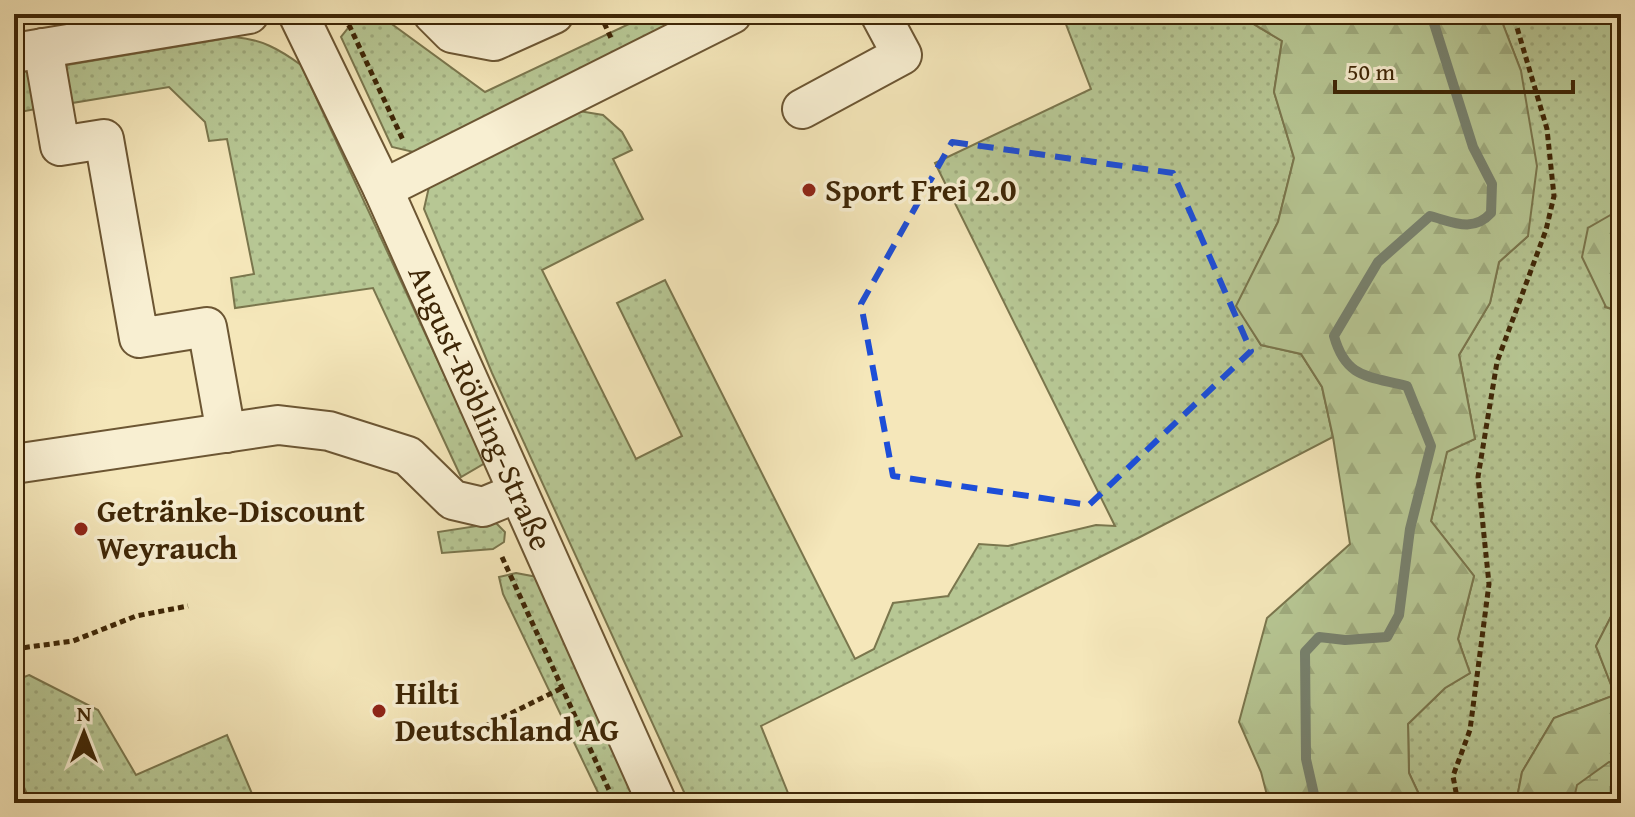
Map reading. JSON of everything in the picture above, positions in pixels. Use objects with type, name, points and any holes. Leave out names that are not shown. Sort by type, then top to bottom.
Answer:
[{"type":"street","points":[[226,433],[207,327],[139,338],[104,139],[60,146],[28,50],[249,14]]},
{"type":"street","name":"August-Röbling-Straße","points":[[298,14],[383,189],[657,803]]},
{"type":"street","points":[[433,14],[452,33],[494,41],[554,14]]},
{"type":"street","points":[[383,189],[732,14]]},
{"type":"street","points":[[802,109],[902,55],[880,14]]},
{"type":"street","points":[[14,464],[278,425],[329,431],[408,456],[453,500],[483,507],[517,493]]},
{"type":"path","points":[[337,14],[350,27],[418,172]]},
{"type":"path","points":[[1458,803],[1453,776],[1470,730],[1489,584],[1478,477],[1497,362],[1546,230],[1554,196],[1547,129],[1513,14]]},
{"type":"path","points":[[502,557],[615,803]]},
{"type":"path","points":[[14,649],[73,641],[136,616],[188,606]]},
{"type":"path","points":[[457,740],[562,688]]},
{"type":"highlighted area","points":[[952,142],[1173,173],[1251,351],[1089,505],[893,476],[861,304]]},
{"type":"green space","points":[[378,14],[485,92],[650,14],[709,14],[422,154],[392,147],[341,37],[356,18]]},
{"type":"green space","points":[[1062,14],[1237,14],[1282,41],[1274,92],[1294,158],[1278,222],[1237,306],[1261,345],[1301,354],[1322,387],[1333,437],[761,726],[792,803],[689,803],[492,373],[424,209],[431,178],[573,110],[603,115],[622,132],[632,150],[613,159],[643,219],[542,270],[636,459],[682,436],[617,303],[665,280],[855,659],[874,649],[893,603],[948,596],[979,544],[1008,546],[1096,525],[1115,526],[935,163],[1091,89]]},
{"type":"green space","points":[[1237,14],[1499,14],[1521,71],[1537,166],[1528,236],[1499,262],[1490,303],[1459,355],[1475,439],[1447,452],[1431,521],[1474,576],[1458,639],[1470,673],[1445,688],[1408,724],[1409,773],[1423,803],[1269,803],[1261,772],[1239,722],[1267,618],[1350,544],[1322,387],[1301,354],[1261,345],[1236,306],[1278,222],[1294,158],[1274,92],[1282,41]]},
{"type":"green space","points":[[1499,14],[1621,14],[1621,215],[1614,213],[1605,307],[1621,312],[1621,597],[1596,646],[1615,695],[1554,718],[1522,772],[1516,803],[1423,803],[1409,773],[1408,724],[1445,688],[1470,673],[1458,639],[1474,576],[1431,521],[1447,451],[1475,439],[1459,355],[1490,303],[1499,262],[1528,236],[1521,71]]},
{"type":"green space","points":[[234,37],[269,46],[301,65],[485,463],[461,477],[373,288],[235,308],[231,278],[254,274],[227,139],[209,141],[205,122],[169,87],[66,104],[62,78],[67,65]]},
{"type":"green space","points":[[22,67],[33,79],[36,109],[14,113],[14,68]]},
{"type":"green space","points":[[1614,213],[1621,215],[1621,312],[1606,307],[1582,257],[1588,228]]},
{"type":"green space","points":[[496,523],[505,532],[504,542],[493,549],[442,553],[438,532]]},
{"type":"green space","points":[[516,573],[537,577],[640,803],[603,803],[503,594],[499,577]]},
{"type":"green space","points":[[1621,597],[1621,803],[1516,803],[1522,772],[1554,718],[1615,695],[1596,646]]},
{"type":"green space","points":[[29,675],[98,710],[136,775],[227,735],[256,803],[31,803],[14,765],[14,681]]},
{"type":"green space","points":[[1621,761],[1621,803],[1573,803],[1577,785],[1609,762]]},
{"type":"waterway","points":[[1316,803],[1306,759],[1305,652],[1319,637],[1345,640],[1387,637],[1399,615],[1410,529],[1431,446],[1407,386],[1370,377],[1352,368],[1345,361],[1334,336],[1378,262],[1430,216],[1470,224],[1491,213],[1492,184],[1473,147],[1431,14]]},
{"type":"place","name":"Sport Frei 2.0","points":[[809,190]]},
{"type":"place","name":"Getränke-Discount Weyrauch","points":[[81,529]]},
{"type":"place","name":"Hilti Deutschland AG","points":[[379,711]]}]
